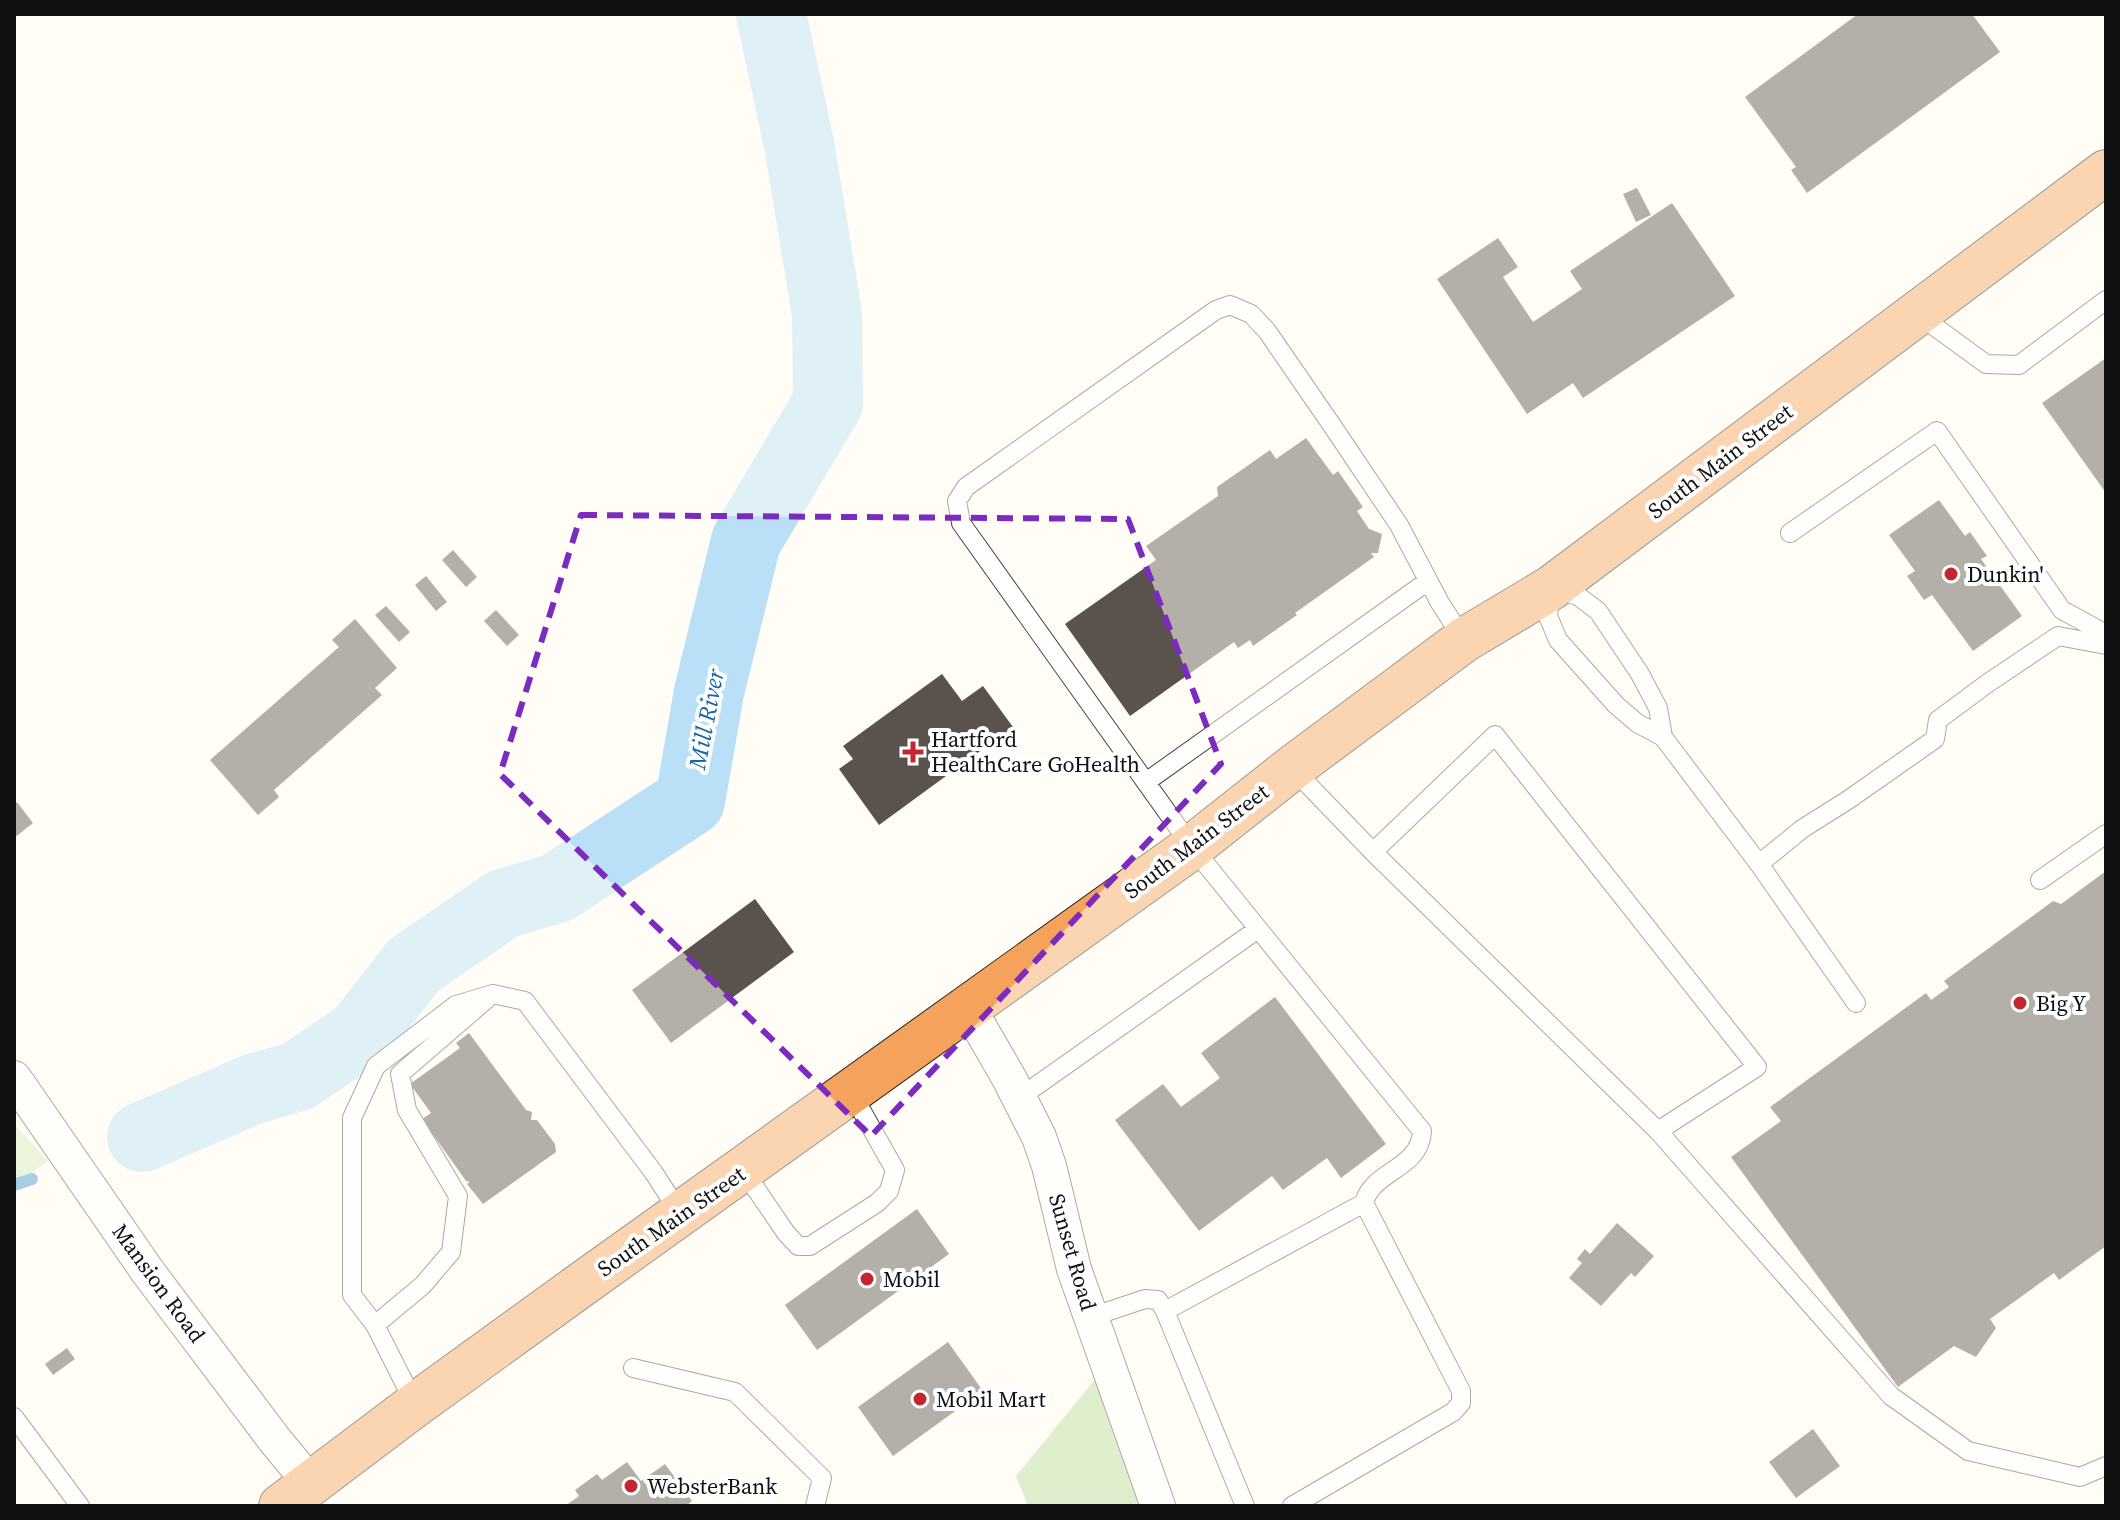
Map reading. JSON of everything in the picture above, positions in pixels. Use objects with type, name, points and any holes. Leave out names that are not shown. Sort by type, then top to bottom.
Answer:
[{"type":"highway","name":"South Main Street","points":[[296,1495],[415,1405],[1192,847],[1464,640],[1551,588],[2106,172]]},
{"type":"street","name":"Sunset Road","points":[[968,1007],[1039,1137],[1074,1269],[1158,1506]]},
{"type":"street","name":"Mansion Road","points":[[14,1078],[148,1272],[274,1439],[296,1495]]},
{"type":"lane","points":[[1916,313],[1986,364],[2019,365],[2106,300]]},
{"type":"lane","points":[[1292,1506],[1453,1412],[1461,1403],[1461,1391],[1364,1203],[1366,1194],[1374,1185],[1416,1153],[1422,1143],[1422,1131],[1192,847],[961,523],[957,501],[966,487],[1216,310],[1230,305],[1251,314],[1267,331],[1399,525],[1464,640]]},
{"type":"lane","points":[[1790,533],[1937,431],[2062,610],[2106,634]]},
{"type":"lane","points":[[1146,782],[1428,581]]},
{"type":"lane","points":[[1663,737],[1658,708],[1598,611],[1578,596],[1551,588],[1548,616],[1558,640],[1616,705],[1637,723],[1663,737],[1759,864],[1856,1003]]},
{"type":"lane","points":[[1759,864],[1802,829],[1935,739],[1938,720],[2058,636],[2106,645]]},
{"type":"lane","points":[[1373,852],[1495,735],[1757,1067],[1658,1131]]},
{"type":"lane","points":[[1292,768],[1373,852],[1658,1131],[1891,1396],[1968,1451],[2080,1477],[2106,1466]]},
{"type":"lane","points":[[2040,880],[2106,834]]},
{"type":"lane","points":[[1019,1098],[1258,929]]},
{"type":"lane","points":[[415,1405],[375,1325],[352,1295],[352,1118],[376,1066],[456,1005],[493,994],[525,1001],[654,1173],[681,1215]]},
{"type":"lane","points":[[375,1325],[423,1285],[451,1252],[458,1196],[407,1110],[400,1074],[493,994]]},
{"type":"lane","points":[[743,1170],[798,1246],[810,1246],[877,1203],[889,1191],[895,1170],[851,1092]]},
{"type":"lane","points":[[1165,1311],[1364,1203]]},
{"type":"lane","points":[[1091,1317],[1145,1299],[1158,1300],[1245,1506]]},
{"type":"lane","points":[[633,1368],[735,1392],[822,1478],[815,1506]]},
{"type":"lane","points":[[14,1417],[21,1441],[80,1506]]},
{"type":"highlighted area","points":[[581,515],[1128,519],[1221,764],[871,1136],[500,774]]},
{"type":"green space","points":[[14,1124],[48,1161],[14,1185]]},
{"type":"green space","points":[[1097,1377],[1143,1506],[1028,1506],[1016,1476]]},
{"type":"building","points":[[1858,14],[1972,14],[2000,52],[1807,193],[1791,170],[1796,167],[1745,97]]},
{"type":"building","points":[[1637,188],[1651,215],[1636,222],[1623,194]]},
{"type":"building","points":[[1672,203],[1735,296],[1583,398],[1573,383],[1527,414],[1437,279],[1498,238],[1518,267],[1503,277],[1533,322],[1582,289],[1570,271]]},
{"type":"building","points":[[2106,358],[2106,493],[2042,403]]},
{"type":"building","points":[[1306,438],[1333,475],[1338,471],[1363,507],[1357,511],[1369,529],[1382,534],[1378,553],[1371,553],[1374,557],[1253,646],[1250,640],[1238,648],[1234,642],[1130,716],[1065,624],[1156,560],[1146,546],[1218,496],[1217,487],[1270,450],[1276,459]]},
{"type":"building","name":"Dunkin'","points":[[1939,500],[1965,536],[1970,532],[1987,556],[1981,559],[2022,616],[1973,651],[1932,595],[1924,600],[1907,576],[1915,571],[1889,535]]},
{"type":"building","points":[[453,550],[477,577],[466,587],[442,560]]},
{"type":"building","points":[[426,576],[447,602],[436,611],[415,585]]},
{"type":"building","points":[[386,606],[410,632],[399,642],[375,615]]},
{"type":"building","points":[[496,610],[519,635],[507,646],[484,621]]},
{"type":"building","points":[[355,619],[397,668],[375,688],[382,695],[274,790],[279,797],[258,815],[210,760],[339,647],[332,640]]},
{"type":"building","name":"Hartford HealthCare GoHealth","points":[[942,674],[962,701],[983,686],[1013,727],[879,825],[839,769],[853,759],[843,746]]},
{"type":"building","points":[[17,802],[33,823],[14,838],[14,805]]},
{"type":"building","points":[[2106,871],[2106,1246],[2059,1280],[2054,1273],[1990,1319],[1996,1328],[1976,1357],[1954,1346],[1898,1387],[1731,1157],[1781,1121],[1770,1107],[1926,993],[1931,1000],[1949,987],[1944,981],[2053,901],[2061,904]]},
{"type":"building","points":[[755,899],[794,952],[671,1043],[632,990]]},
{"type":"building","points":[[1275,997],[1386,1144],[1341,1178],[1327,1158],[1283,1190],[1272,1176],[1199,1231],[1115,1120],[1163,1084],[1181,1107],[1220,1078],[1201,1053]]},
{"type":"building","points":[[469,1033],[526,1110],[532,1112],[531,1120],[537,1120],[555,1144],[556,1152],[483,1204],[422,1119],[431,1113],[410,1084],[460,1048],[456,1043]]},
{"type":"building","name":"Mobil","points":[[917,1209],[949,1254],[817,1350],[785,1305]]},
{"type":"building","points":[[1617,1223],[1654,1256],[1635,1277],[1631,1273],[1601,1306],[1569,1278],[1582,1263],[1577,1259],[1585,1249],[1590,1254]]},
{"type":"building","name":"Mobil Mart","points":[[948,1342],[983,1391],[893,1456],[858,1407]]},
{"type":"building","points":[[67,1348],[75,1359],[53,1375],[45,1364]]},
{"type":"building","points":[[1813,1429],[1840,1466],[1796,1498],[1769,1462]]},
{"type":"building","name":"WebsterBank","points":[[627,1462],[641,1481],[665,1464],[692,1501],[686,1506],[565,1506],[579,1496],[575,1490],[597,1474],[602,1480]]},
{"type":"waterway","name":"Mill River","points":[[142,1137],[253,1089],[298,1076],[360,1034],[414,965],[503,904],[557,888],[690,801],[709,692],[746,541],[828,403],[827,314],[799,144],[771,14]]},
{"type":"waterway","name":"Mill River","points":[[14,1185],[32,1179]]},
{"type":"place","name":"Dunkin'","points":[[1951,574]]},
{"type":"place","name":"Hartford HealthCare GoHealth","points":[[913,752]]},
{"type":"place","name":"Big Y","points":[[2020,1003]]},
{"type":"place","name":"Mobil","points":[[867,1279]]},
{"type":"place","name":"Mobil Mart","points":[[920,1399]]},
{"type":"place","name":"WebsterBank","points":[[631,1486]]}]
